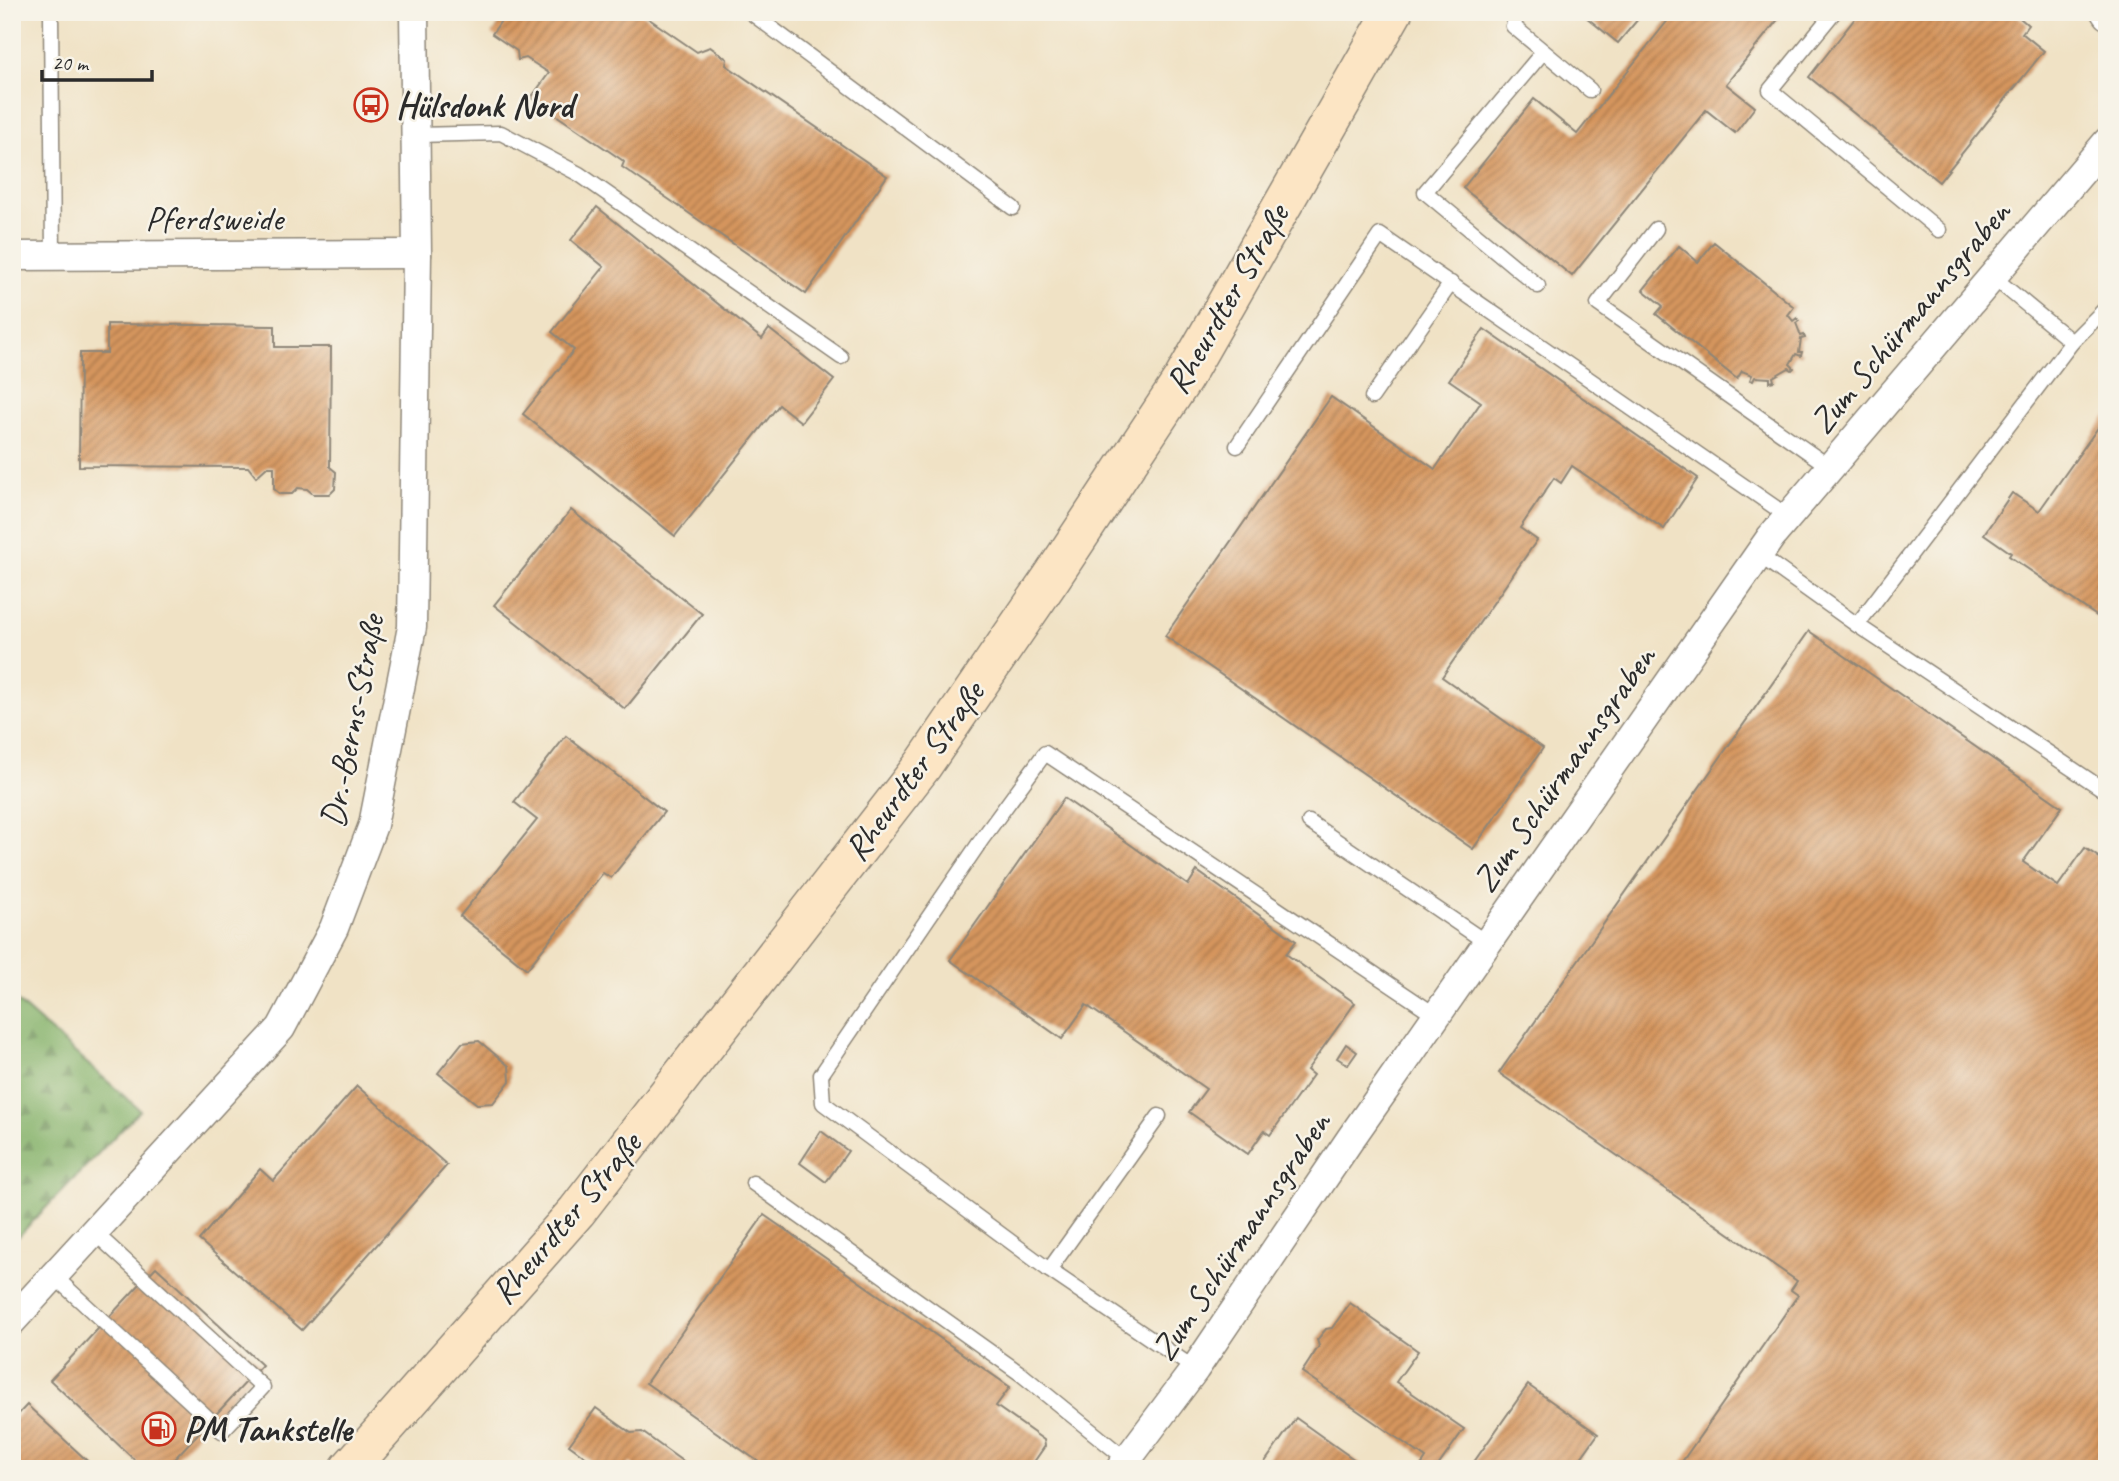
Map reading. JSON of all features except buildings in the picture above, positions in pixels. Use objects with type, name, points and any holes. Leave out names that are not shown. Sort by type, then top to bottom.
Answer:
[{"type":"main road","name":"Rheurdter Straße","points":[[349,1469],[577,1211],[923,765],[1183,379],[1393,12]]},
{"type":"street","name":"Dr.-Berns-Straße","points":[[12,1321],[281,1028],[334,928],[373,825],[412,627],[417,254],[414,12]]},
{"type":"street","name":"Zum Schürmannsgraben","points":[[1124,1464],[1195,1369],[1351,1138],[1759,555],[2107,142]]},
{"type":"street","name":"Pferdsweide","points":[[12,256],[417,254]]},
{"type":"lane","points":[[51,12],[53,256]]},
{"type":"lane","points":[[750,12],[1013,208]]},
{"type":"lane","points":[[1519,12],[1513,26],[1590,90]]},
{"type":"lane","points":[[1834,12],[1770,89],[1939,230]]},
{"type":"lane","points":[[1538,286],[1425,192],[1544,52]]},
{"type":"lane","points":[[415,135],[501,133],[546,156],[579,174],[841,357]]},
{"type":"lane","points":[[1656,229],[1598,304],[1831,468]]},
{"type":"lane","points":[[1237,446],[1315,327],[1380,235],[1789,517]]},
{"type":"lane","points":[[1993,277],[2072,342]]},
{"type":"lane","points":[[1372,397],[1451,283]]},
{"type":"lane","points":[[1857,625],[2072,342],[2107,307]]},
{"type":"lane","points":[[1759,555],[1857,625],[2107,792]]},
{"type":"lane","points":[[1195,1369],[1049,1270],[823,1103],[821,1075],[982,839],[1045,753],[1437,1016]]},
{"type":"lane","points":[[1309,822],[1488,943]]},
{"type":"lane","points":[[1049,1270],[1159,1116]]},
{"type":"lane","points":[[753,1183],[1021,1374],[1124,1464]]},
{"type":"lane","points":[[54,1276],[222,1431],[263,1387],[94,1233]]},
{"type":"green space","points":[[12,997],[140,1110],[12,1243]]},
{"type":"place","name":"Hülsdonk Nord","points":[[371,105]]},
{"type":"place","name":"PM Tankstelle","points":[[159,1429]]}]
